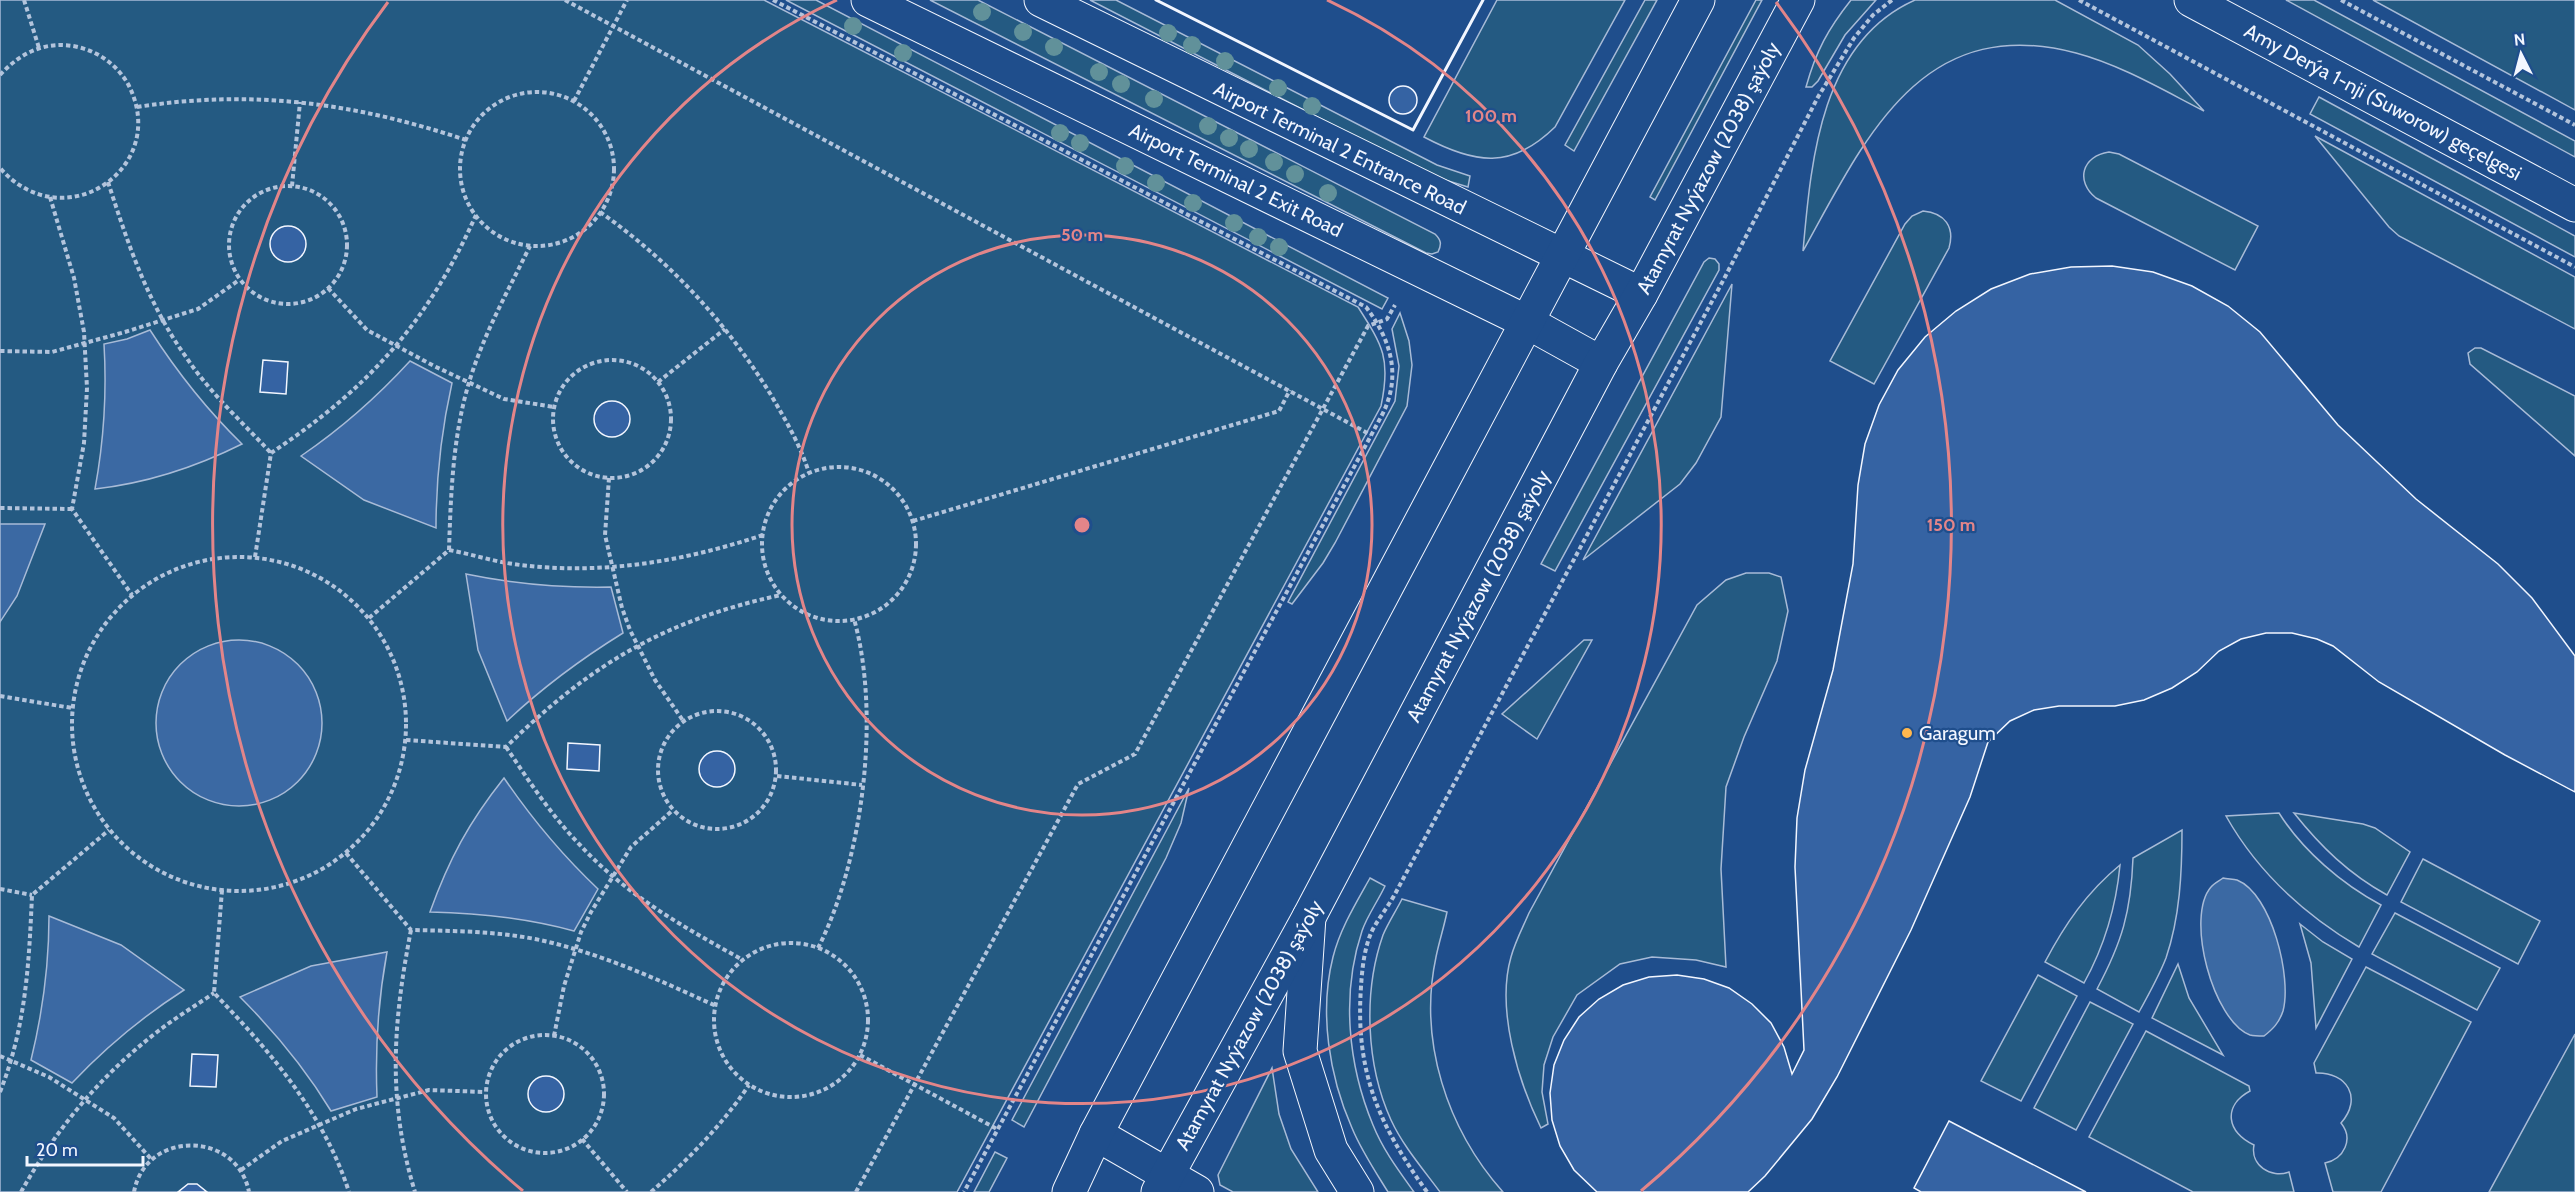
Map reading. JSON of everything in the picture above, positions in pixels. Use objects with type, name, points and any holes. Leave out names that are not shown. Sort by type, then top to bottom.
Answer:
[{"type":"main road","name":"Airport Terminal 2 Exit Road","points":[[868,0],[1527,322],[1601,363]]},
{"type":"main road","name":"Airport Terminal 2 Entrance Road","points":[[1041,0],[1641,294]]},
{"type":"main road","points":[[1075,1190],[1096,1134],[1698,0]]},
{"type":"main road","name":"Atamyrat Nyýazow (2038) şaýoly","points":[[1162,1183],[1309,917],[1601,363],[1641,294],[1798,0]]},
{"type":"main road","name":"Amy Derýa 1-nji (Suworow) geçelgesi","points":[[2191,0],[2575,205]]},
{"type":"main road","points":[[1309,917],[1300,1051],[1331,1150],[1357,1192]]},
{"type":"main road","points":[[1096,1134],[1162,1183],[1197,1192]]},
{"type":"path","points":[[24,0],[39,48]]},
{"type":"path","points":[[566,0],[1371,435]]},
{"type":"path","points":[[574,101],[627,0]]},
{"type":"path","points":[[773,0],[1366,307],[1377,322],[1390,349],[1392,369],[1387,404],[964,1192]]},
{"type":"path","points":[[1427,1192],[1399,1152],[1383,1122],[1369,1085],[1361,1039],[1360,1007],[1363,967],[1371,934],[1401,884],[1725,277],[1818,97],[1854,38],[1874,15],[1892,0]]},
{"type":"path","points":[[2079,0],[2575,267]]},
{"type":"path","points":[[2341,0],[2575,125]]},
{"type":"path","points":[[0,75],[11,63],[39,48],[55,45],[71,46],[101,56],[125,78],[137,108],[136,140],[122,168],[108,182],[83,195],[67,198],[35,194],[21,188],[0,168]]},
{"type":"path","points":[[543,92],[574,101],[598,122],[612,151],[612,183],[608,198],[590,225],[577,234],[547,245],[530,245],[500,236],[476,215],[467,202],[462,186],[460,163],[466,140],[484,113],[511,96],[543,92]]},
{"type":"path","points":[[137,108],[182,101],[243,98],[300,102],[365,111],[425,126],[466,140]]},
{"type":"path","points":[[292,186],[300,102]]},
{"type":"path","points":[[108,182],[133,260],[163,320],[186,358],[220,401],[271,453]]},
{"type":"path","points":[[292,186],[310,191],[337,211],[344,227],[347,243],[345,260],[339,276],[328,288],[315,298],[299,303],[282,304],[266,300],[239,280],[232,264],[229,248],[231,231],[237,216],[248,202],[261,193],[292,186]]},
{"type":"path","points":[[50,197],[74,278],[84,343],[87,388],[84,443],[72,508],[132,595]]},
{"type":"path","points":[[600,212],[642,242],[687,284],[725,329],[752,365],[794,433],[809,473]]},
{"type":"path","points":[[255,557],[271,453],[325,415],[367,379],[397,346],[437,292],[476,215]]},
{"type":"path","points":[[369,618],[449,550],[451,480],[458,425],[469,383],[493,320],[530,245]]},
{"type":"path","points":[[0,351],[52,352],[163,320],[198,309],[239,280]]},
{"type":"path","points":[[328,288],[367,330],[397,346],[504,399],[554,407]]},
{"type":"path","points":[[856,1192],[1078,784],[1136,754],[1368,326],[1387,319],[1395,306]]},
{"type":"path","points":[[658,382],[725,329]]},
{"type":"path","points":[[615,360],[632,364],[658,382],[667,398],[671,415],[670,431],[664,447],[641,471],[626,477],[609,478],[592,475],[577,467],[565,455],[557,441],[553,424],[554,407],[560,392],[570,378],[583,368],[598,362],[615,360]]},
{"type":"path","points":[[913,521],[1279,411],[1290,390]]},
{"type":"path","points":[[824,468],[856,469],[885,482],[897,493],[913,521],[916,553],[906,583],[884,607],[854,619],[822,619],[793,605],[781,595],[765,567],[762,535],[773,505],[795,481],[824,468]]},
{"type":"path","points":[[609,478],[605,535],[622,608],[655,680],[684,722]]},
{"type":"path","points":[[0,508],[72,508]]},
{"type":"path","points":[[449,550],[512,564],[568,569],[614,567],[679,559],[762,535]]},
{"type":"path","points":[[255,557],[298,567],[337,587],[369,618],[392,655],[405,697],[406,740],[396,783],[376,821],[346,853],[308,876],[266,889],[222,890],[180,880],[141,860],[109,830],[86,794],[73,752],[72,708],[81,665],[102,626],[132,595],[169,571],[211,559],[255,557]]},
{"type":"path","points":[[406,740],[506,747],[555,700],[600,667],[638,645],[700,617],[781,595]]},
{"type":"path","points":[[818,948],[837,906],[850,857],[862,785],[866,726],[864,664],[854,619]]},
{"type":"path","points":[[0,696],[72,708]]},
{"type":"path","points":[[716,711],[732,713],[748,720],[760,730],[770,745],[777,776],[763,808],[750,819],[735,826],[718,829],[701,827],[686,820],[673,810],[658,780],[658,763],[671,733],[684,722],[699,714],[716,711]]},
{"type":"path","points":[[506,747],[544,803],[580,846],[613,876],[666,917],[743,960]]},
{"type":"path","points":[[777,776],[862,785]]},
{"type":"path","points":[[554,1036],[564,986],[581,932],[631,847],[673,810]]},
{"type":"path","points":[[0,1092],[22,1018],[30,963],[32,895],[109,830]]},
{"type":"path","points":[[346,853],[411,930],[479,931],[534,939],[576,949],[641,972],[716,1006]]},
{"type":"path","points":[[0,889],[32,895]]},
{"type":"path","points":[[222,890],[214,993],[262,1043],[296,1087],[318,1125],[349,1192]]},
{"type":"path","points":[[411,930],[398,998],[394,1054],[397,1099],[406,1164],[415,1192]]},
{"type":"path","points":[[786,943],[818,948],[833,955],[845,966],[863,992],[868,1024],[866,1040],[860,1055],[840,1080],[811,1095],[779,1096],[749,1085],[736,1075],[719,1048],[714,1032],[716,1006],[722,986],[743,960],[756,952],[786,943]]},
{"type":"path","points":[[21,1192],[44,1151],[84,1099],[116,1066],[159,1030],[214,993]]},
{"type":"path","points":[[554,1036],[571,1040],[584,1050],[595,1063],[602,1078],[604,1095],[601,1112],[582,1139],[568,1148],[552,1152],[535,1151],[519,1147],[504,1137],[494,1124],[487,1109],[485,1092],[488,1076],[495,1061],[507,1048],[530,1037],[554,1036]]},
{"type":"path","points":[[860,1055],[997,1129]]},
{"type":"path","points":[[0,1056],[49,1077],[114,1118],[152,1160]]},
{"type":"path","points":[[651,1192],[682,1165],[735,1107],[749,1085]]},
{"type":"path","points":[[241,1170],[282,1140],[356,1109],[429,1090],[485,1092]]},
{"type":"path","points":[[582,1139],[627,1192]]},
{"type":"path","points":[[134,1192],[141,1173],[152,1160],[182,1145],[199,1145],[215,1149],[229,1158],[241,1170],[249,1192]]},
{"type":"shaded area","points":[[0,0],[764,0],[1358,307],[1374,332],[1383,354],[1385,376],[1381,406],[957,1192],[0,1192]]},
{"type":"shaded area","points":[[786,0],[816,0],[1388,298],[1382,309]]},
{"type":"shaded area","points":[[930,0],[978,0],[1435,234],[1440,242],[1438,252],[1426,253]]},
{"type":"shaded area","points":[[1090,0],[1116,0],[1437,165],[1470,176],[1468,187],[1432,176]]},
{"type":"shaded area","points":[[1497,0],[1625,0],[1555,127],[1539,141],[1508,156],[1476,157],[1460,153],[1424,137]]},
{"type":"shaded area","points":[[1645,0],[1657,0],[1574,151],[1565,145]]},
{"type":"shaded area","points":[[1756,0],[1762,0],[1655,200],[1650,197]]},
{"type":"shaded area","points":[[1851,0],[1876,0],[1845,35],[1818,81],[1812,87],[1806,87],[1824,41]]},
{"type":"shaded area","points":[[1915,0],[2055,0],[2138,45],[2170,74],[2204,111],[2125,71],[2076,53],[2022,45],[1977,51],[1938,68],[1905,95],[1876,128],[1850,167],[1803,251],[1817,144],[1826,108],[1840,74],[1859,44],[1883,19]]},
{"type":"shaded area","points":[[2286,0],[2314,0],[2575,141],[2575,157]]},
{"type":"shaded area","points":[[2373,0],[2575,0],[2575,110]]},
{"type":"shaded area","points":[[2319,97],[2575,236],[2575,257],[2310,114]]},
{"type":"shaded area","points":[[2315,136],[2575,277],[2575,329],[2399,236],[2389,227]]},
{"type":"shaded area","points":[[2109,152],[2119,154],[2258,226],[2235,270],[2096,198],[2085,184],[2084,170],[2093,158]]},
{"type":"shaded area","points":[[1923,211],[1931,212],[1946,222],[1951,234],[1949,248],[1874,384],[1830,361],[1905,224],[1912,216]]},
{"type":"shaded area","points":[[1709,258],[1715,259],[1719,264],[1719,270],[1555,571],[1541,564],[1704,262]]},
{"type":"shaded area","points":[[1732,284],[1721,417],[1696,463],[1680,484],[1583,560]]},
{"type":"shaded area","points":[[1400,313],[1409,341],[1412,365],[1407,406],[1335,543],[1292,604],[1288,602],[1395,401],[1399,366],[1392,329]]},
{"type":"shaded area","points":[[150,330],[193,390],[242,444],[170,473],[134,483],[95,489],[104,417],[104,344],[127,339]]},
{"type":"shaded area","points":[[2475,348],[2481,348],[2575,396],[2575,456],[2470,364],[2468,353]]},
{"type":"shaded area","points":[[410,361],[452,383],[440,455],[436,528],[364,500],[301,456],[358,412]]},
{"type":"shaded area","points":[[0,524],[45,524],[17,596],[0,622]]},
{"type":"shaded area","points":[[1746,573],[1769,573],[1781,577],[1788,611],[1777,661],[1744,737],[1726,787],[1721,869],[1726,967],[1696,960],[1652,957],[1620,964],[1577,995],[1553,1037],[1544,1065],[1542,1092],[1548,1124],[1541,1128],[1517,1067],[1508,1022],[1507,977],[1515,946],[1529,913],[1697,605],[1726,580]]},
{"type":"shaded area","points":[[466,574],[538,585],[611,587],[623,633],[563,674],[507,721],[478,650]]},
{"type":"shaded area","points":[[239,640],[255,641],[271,646],[298,664],[316,691],[321,707],[321,739],[316,755],[298,782],[271,800],[255,805],[239,806],[223,805],[207,800],[180,782],[162,755],[157,739],[156,723],[157,707],[162,691],[180,664],[207,646],[223,641]]},
{"type":"shaded area","points":[[1584,640],[1592,640],[1537,739],[1502,714]]},
{"type":"shaded area","points":[[504,778],[548,836],[598,889],[574,931],[503,917],[430,912],[461,842],[480,810]]},
{"type":"shaded area","points":[[1189,788],[1181,823],[1166,858],[1024,1127],[1012,1120]]},
{"type":"shaded area","points":[[2279,813],[2324,865],[2366,897],[2381,905],[2359,947],[2320,921],[2284,890],[2252,855],[2226,816]]},
{"type":"shaded area","points":[[2294,813],[2375,828],[2410,852],[2387,895],[2336,859]]},
{"type":"shaded area","points":[[2182,830],[2179,894],[2171,942],[2160,972],[2139,1012],[2097,989],[2124,926],[2130,895],[2133,858]]},
{"type":"shaded area","points":[[2423,859],[2540,921],[2518,964],[2401,902]]},
{"type":"shaded area","points":[[2120,865],[2116,896],[2108,926],[2098,955],[2084,983],[2045,962],[2078,909],[2097,886]]},
{"type":"shaded area","points":[[1370,878],[1385,886],[1364,925],[1355,955],[1350,1004],[1353,1054],[1364,1102],[1377,1134],[1414,1192],[1388,1192],[1356,1136],[1344,1108],[1332,1066],[1327,1000],[1333,957],[1344,926]]},
{"type":"shaded area","points":[[2223,878],[2237,880],[2249,888],[2260,902],[2269,919],[2282,959],[2285,979],[2283,1011],[2280,1019],[2264,1036],[2250,1035],[2237,1026],[2225,1010],[2207,967],[2202,943],[2201,921],[2204,901],[2211,887]]},
{"type":"shaded area","points":[[1402,899],[1447,912],[1431,989],[1431,1020],[1435,1052],[1452,1112],[1466,1141],[1503,1192],[1440,1192],[1401,1139],[1383,1099],[1372,1052],[1370,1004],[1372,980],[1383,935]]},
{"type":"shaded area","points":[[2395,913],[2500,968],[2477,1010],[2372,954]]},
{"type":"shaded area","points":[[49,916],[121,945],[184,990],[125,1033],[72,1083],[31,1060],[44,988]]},
{"type":"shaded area","points":[[2300,924],[2323,942],[2352,959],[2316,1028],[2311,963]]},
{"type":"shaded area","points":[[387,952],[378,1024],[377,1097],[331,1111],[289,1051],[240,997],[311,966]]},
{"type":"shaded area","points":[[2178,964],[2189,998],[2223,1055],[2152,1018]]},
{"type":"shaded area","points":[[2366,967],[2471,1022],[2381,1192],[2333,1192],[2325,1163],[2332,1161],[2345,1148],[2347,1135],[2341,1123],[2348,1114],[2351,1096],[2348,1088],[2336,1077],[2316,1073],[2314,1063]]},
{"type":"shaded area","points":[[2038,975],[2077,996],[2021,1101],[1981,1081]]},
{"type":"shaded area","points":[[2090,1002],[2133,1024],[2076,1130],[2034,1108]]},
{"type":"shaded area","points":[[2146,1031],[2249,1086],[2250,1091],[2235,1104],[2231,1119],[2233,1127],[2245,1140],[2254,1145],[2255,1159],[2263,1169],[2275,1174],[2289,1172],[2294,1192],[2193,1192],[2089,1137]]},
{"type":"shaded area","points":[[2575,1034],[2575,1192],[2489,1192]]},
{"type":"shaded area","points":[[1272,1068],[1279,1114],[1291,1149],[1318,1192],[1233,1192],[1220,1185],[1218,1175]]},
{"type":"shaded area","points":[[995,1152],[1007,1158],[989,1192],[974,1192]]},
{"type":"building","points":[[1403,86],[1413,90],[1417,100],[1413,110],[1403,114],[1393,110],[1389,100],[1393,90]]},
{"type":"building","points":[[288,226],[301,231],[306,244],[301,257],[288,262],[275,257],[270,244],[275,231]]},
{"type":"building","name":"Garagum","points":[[2112,266],[2153,272],[2192,286],[2228,306],[2260,332],[2338,425],[2416,499],[2498,564],[2532,598],[2575,656],[2575,792],[2505,755],[2379,682],[2333,646],[2317,639],[2292,633],[2266,633],[2241,639],[2219,651],[2197,672],[2172,688],[2144,700],[2115,706],[2059,706],[2034,710],[2010,721],[1988,742],[1970,797],[1911,930],[1837,1077],[1812,1119],[1765,1176],[1748,1192],[1597,1192],[1574,1170],[1560,1146],[1552,1120],[1550,1093],[1554,1065],[1564,1040],[1579,1017],[1599,999],[1623,985],[1649,977],[1677,975],[1704,979],[1729,988],[1752,1004],[1771,1023],[1784,1047],[1792,1074],[1804,1050],[1795,867],[1797,818],[1805,770],[1833,670],[1853,564],[1858,485],[1865,444],[1879,405],[1898,370],[1925,337],[1956,311],[1991,289],[2030,274],[2071,267]]},
{"type":"building","points":[[263,360],[288,362],[286,394],[260,392]]},
{"type":"building","points":[[612,401],[625,406],[630,419],[625,432],[612,437],[599,432],[594,419],[599,406]]},
{"type":"building","points":[[568,743],[600,745],[599,771],[567,769]]},
{"type":"building","points":[[717,751],[730,756],[735,769],[730,782],[717,787],[704,782],[699,769],[704,756]]},
{"type":"building","points":[[192,1054],[218,1055],[216,1087],[190,1086]]},
{"type":"building","points":[[546,1076],[559,1081],[564,1094],[559,1107],[546,1112],[533,1107],[528,1094],[533,1081]]},
{"type":"building","points":[[1949,1121],[2086,1192],[1921,1192],[1914,1188]]},
{"type":"building","points":[[188,1184],[197,1184],[207,1192],[178,1192]]},
{"type":"wall","points":[[1156,0],[1413,130],[1483,0]]},
{"type":"place","name":"Garagum","points":[[1907,733]]}]
